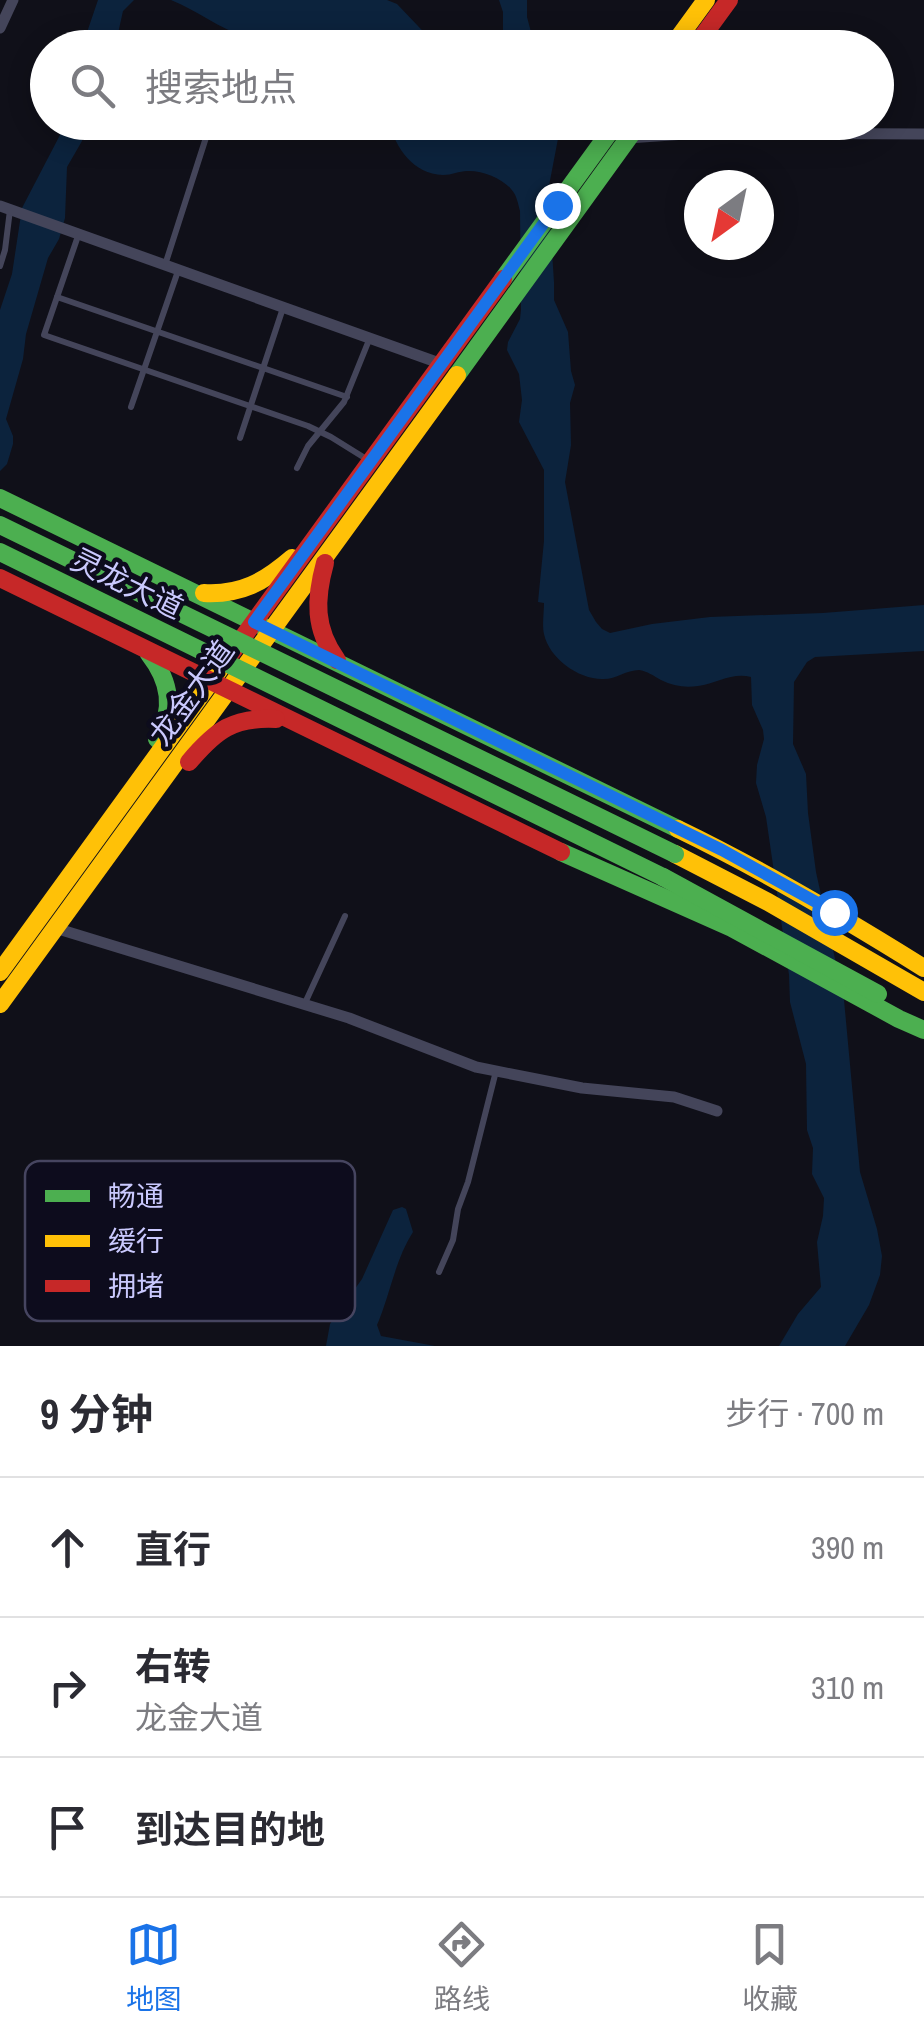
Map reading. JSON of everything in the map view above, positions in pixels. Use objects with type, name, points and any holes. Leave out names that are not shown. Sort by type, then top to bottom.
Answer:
[{"type":"main road","points":[[685,30],[706,0]]},
{"type":"main road","points":[[707,30],[729,0]]},
{"type":"main road","name":"龙金大道","points":[[323,543],[370,462],[557,205],[617,140]]},
{"type":"main road","name":"龙金大道","points":[[0,972],[514,296],[620,140]]},
{"type":"main road","points":[[0,498],[733,856],[924,968]]},
{"type":"main road","name":"灵龙大道","points":[[0,525],[675,854],[924,992]]},
{"type":"main road","points":[[179,586],[206,594],[248,590],[323,543]]},
{"type":"main road","points":[[323,543],[316,619],[327,646],[346,666]]},
{"type":"main road","name":"灵龙大道","points":[[0,552],[664,877],[924,1022]]},
{"type":"main road","points":[[0,578],[582,862],[732,928],[924,1030]]},
{"type":"main road","points":[[88,852],[103,816],[168,718],[166,680],[151,656],[136,645]]},
{"type":"main road","name":"龙金大道","points":[[0,1004],[107,856],[219,686]]},
{"type":"main road","points":[[107,856],[142,823],[218,731],[248,718],[290,720]]},
{"type":"street","points":[[0,28],[13,0]]},
{"type":"street","points":[[894,134],[924,134]]},
{"type":"street","points":[[9,210],[442,364]]},
{"type":"street","points":[[55,928],[349,1018],[476,1067],[582,1088],[674,1097],[717,1111]]},
{"type":"lane","points":[[165,266],[204,140]]},
{"type":"lane","points":[[0,266],[6,250],[9,210]]},
{"type":"lane","points":[[73,234],[44,335],[331,436],[370,462]]},
{"type":"lane","points":[[131,407],[178,271]]},
{"type":"lane","points":[[57,297],[347,396]]},
{"type":"lane","points":[[240,438],[283,308]]},
{"type":"lane","points":[[297,468],[308,446],[347,396],[370,338]]},
{"type":"lane","points":[[304,1004],[346,916]]},
{"type":"lane","points":[[439,1272],[453,1240],[496,1070]]},
{"type":"water","points":[[98,0],[134,0],[123,11],[119,30],[88,30]]},
{"type":"water","points":[[171,0],[387,0],[397,4],[422,30],[229,30]]},
{"type":"water","points":[[499,0],[527,0],[530,30],[503,30]]},
{"type":"water","points":[[57,140],[82,140],[67,167],[65,218],[48,258],[26,334],[6,419],[13,444],[7,464],[0,471],[0,310],[12,274],[22,208]]},
{"type":"water","points":[[558,140],[548,191],[554,300],[568,332],[575,385],[570,403],[571,445],[565,482],[589,610],[602,629],[610,633],[710,617],[924,605],[924,651],[815,657],[794,682],[793,744],[806,774],[816,872],[844,1000],[860,1172],[882,1256],[869,1305],[845,1346],[779,1346],[798,1314],[821,1287],[817,1242],[824,1198],[812,1174],[806,1064],[790,1002],[766,817],[756,783],[764,739],[752,705],[751,677],[731,677],[688,687],[670,684],[639,670],[607,679],[593,678],[566,666],[552,651],[544,634],[544,603],[538,602],[544,541],[544,470],[519,422],[519,374],[507,350],[521,310],[517,200],[507,185],[485,173],[443,175],[423,170],[407,158],[396,142]]},
{"type":"water","points":[[406,1209],[413,1232],[377,1325],[381,1336],[435,1346],[326,1346],[332,1321],[355,1321],[355,1289],[393,1210]]},
{"type":"traffic: fast","points":[[503,279],[604,140]]},
{"type":"traffic: fast","points":[[457,375],[627,140]]},
{"type":"traffic: fast","points":[[0,498],[678,829]]},
{"type":"traffic: fast","points":[[0,525],[675,854]]},
{"type":"traffic: fast","points":[[0,552],[663,877]]},
{"type":"traffic: fast","points":[[149,654],[162,674],[168,695],[166,717],[157,739]]},
{"type":"traffic: fast","points":[[561,852],[732,928],[924,1030]]},
{"type":"traffic: fast","points":[[663,877],[878,994]]},
{"type":"traffic: slow","points":[[684,30],[706,0]]},
{"type":"traffic: slow","points":[[0,1004],[457,375]]},
{"type":"traffic: slow","points":[[204,593],[229,592],[251,585],[292,558]]},
{"type":"traffic: slow","points":[[0,972],[225,662]]},
{"type":"traffic: slow","points":[[678,829],[803,895],[924,968]]},
{"type":"traffic: slow","points":[[675,854],[768,902],[924,992]]},
{"type":"traffic: jam","points":[[707,30],[729,0]]},
{"type":"traffic: jam","points":[[225,662],[503,279]]},
{"type":"traffic: jam","points":[[325,563],[319,589],[320,625],[337,660]]},
{"type":"traffic: jam","points":[[0,578],[561,852]]},
{"type":"traffic: jam","points":[[189,762],[208,741],[237,723],[276,719]]},
{"type":"route","points":[[557,205],[254,622],[722,850],[834,912]]}]
